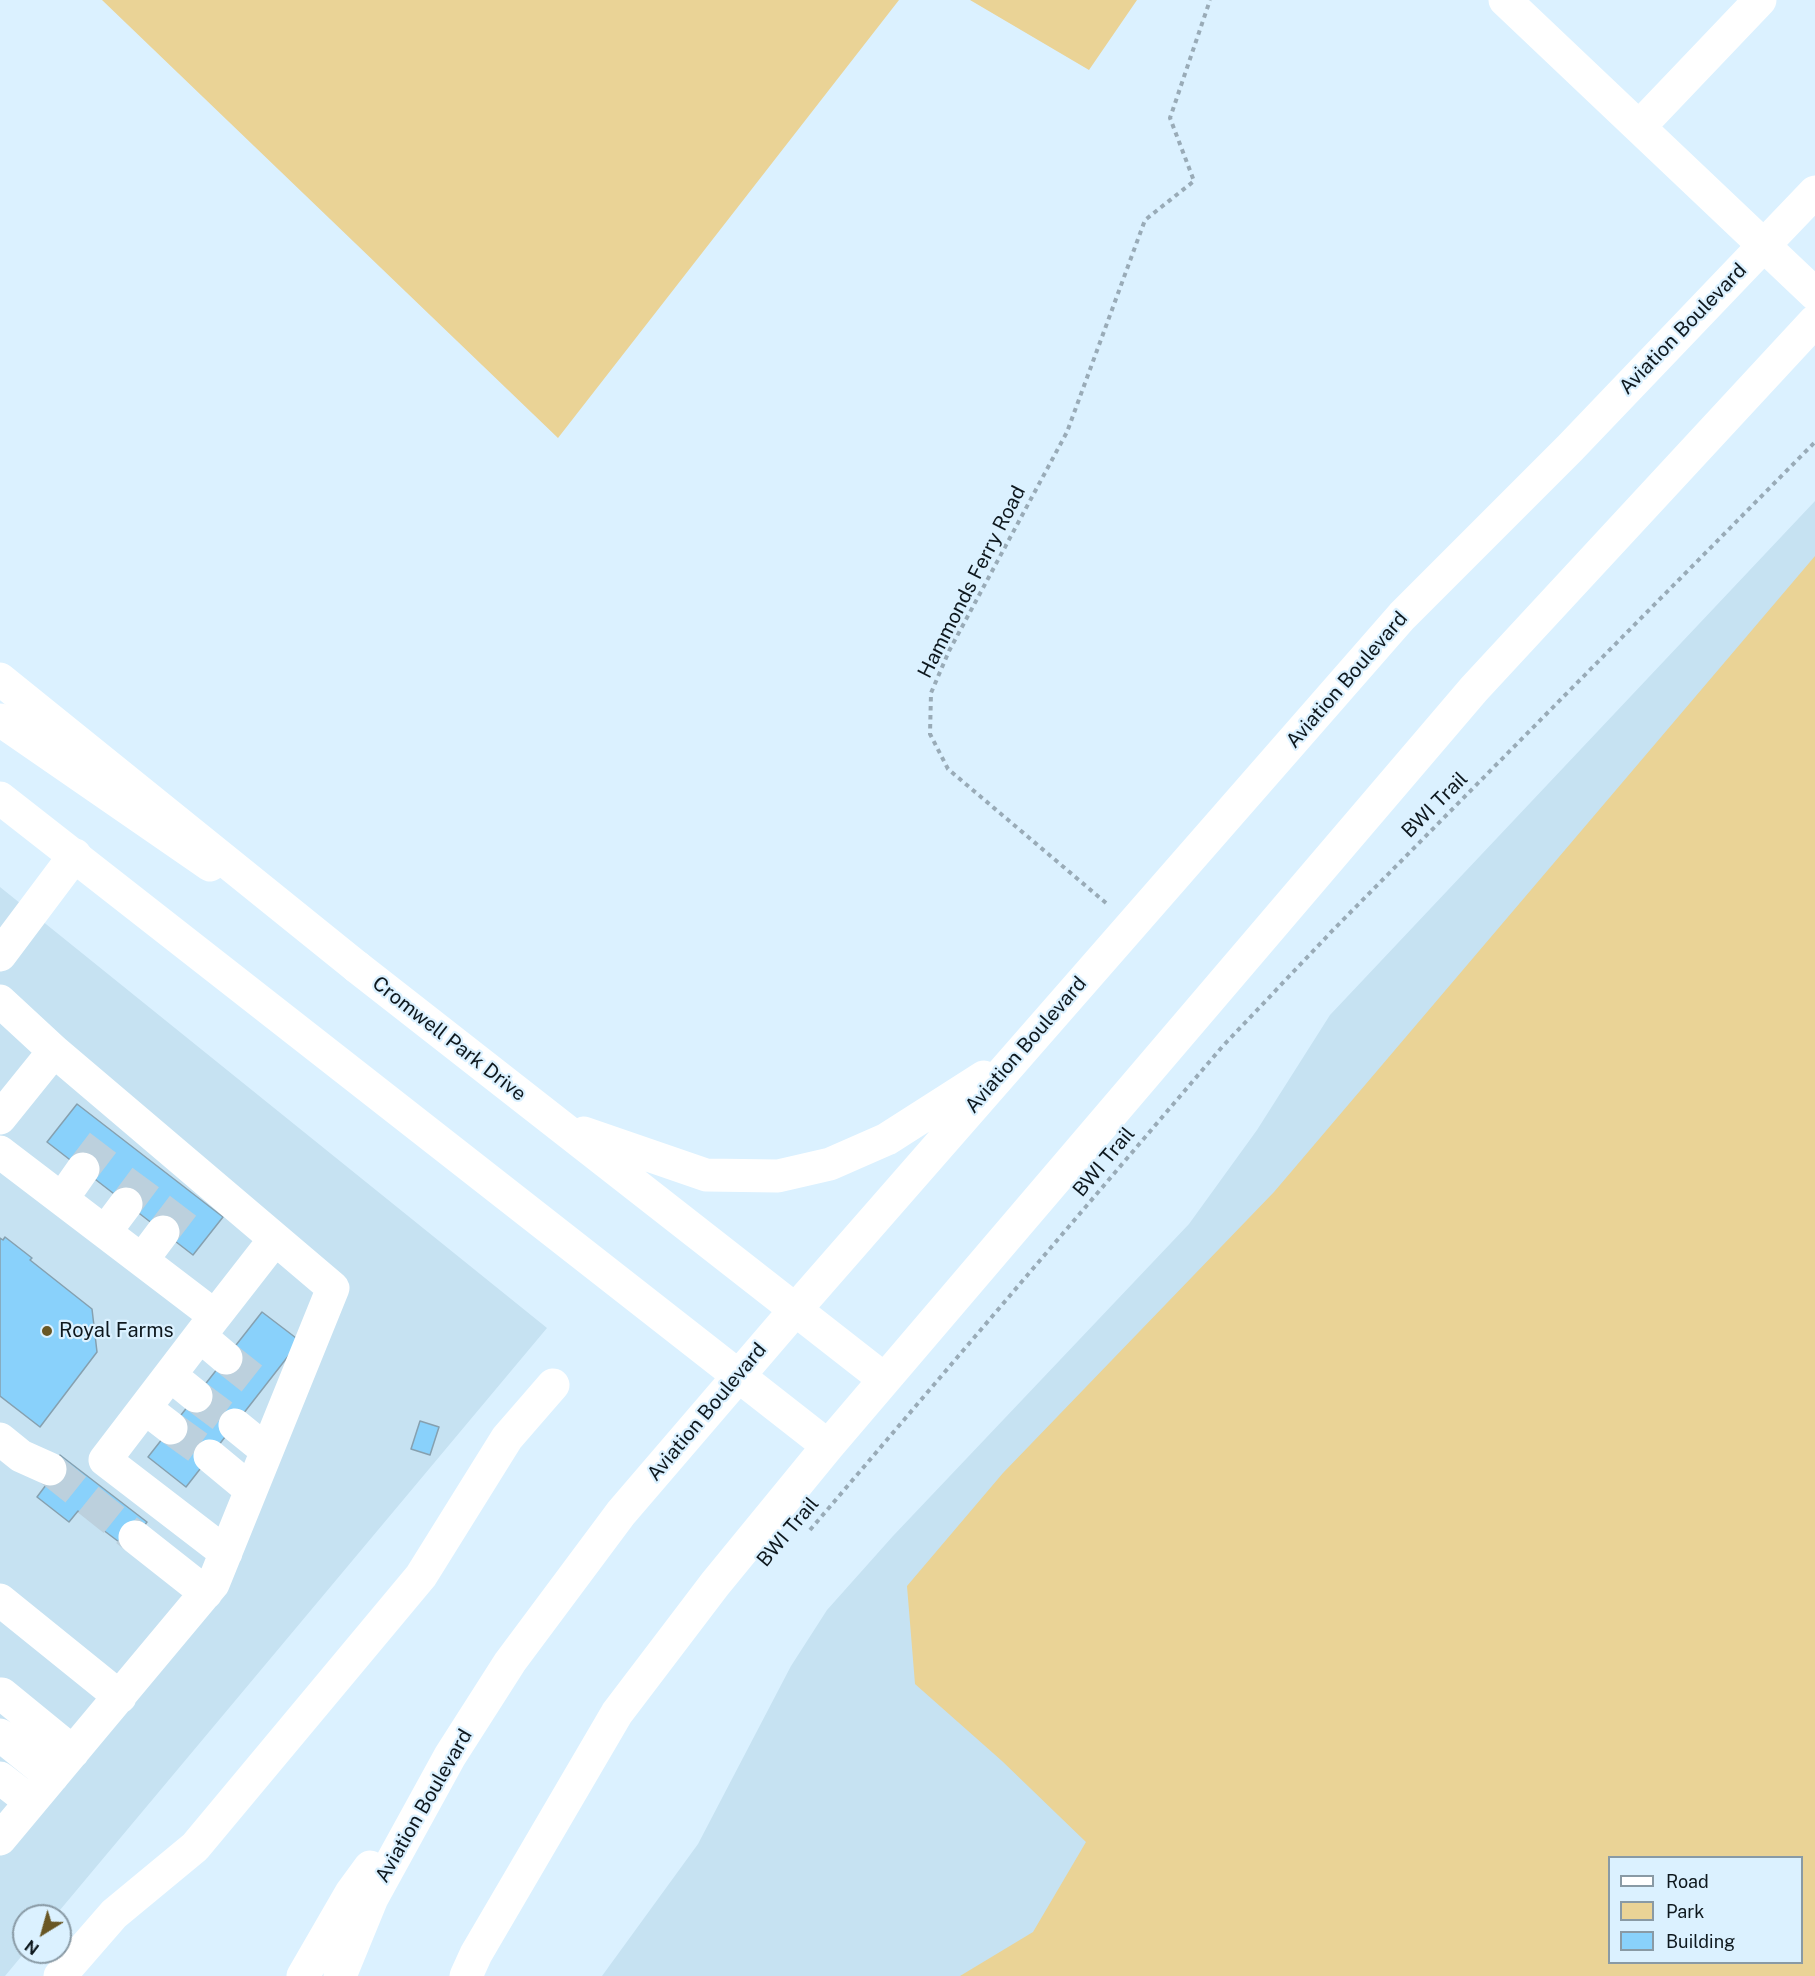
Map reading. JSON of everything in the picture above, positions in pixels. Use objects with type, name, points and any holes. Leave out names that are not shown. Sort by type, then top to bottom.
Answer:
[{"type":"main road","points":[[1505,0],[1815,294]]},
{"type":"main road","points":[[1639,128],[1760,0]]},
{"type":"main road","name":"Aviation Boulevard","points":[[340,1976],[372,1898],[450,1756],[510,1662],[563,1587],[621,1513],[738,1375],[1402,616],[1570,448],[1815,192]]},
{"type":"main road","points":[[466,1976],[476,1954],[617,1713],[715,1584],[884,1379],[1474,689],[1815,321]]},
{"type":"main road","points":[[0,679],[357,967]]},
{"type":"main road","name":"Cromwell Park Drive","points":[[0,720],[357,967],[884,1379]]},
{"type":"main road","points":[[0,798],[828,1446]]},
{"type":"main road","points":[[0,955],[75,855]]},
{"type":"main road","points":[[0,1001],[54,1052],[119,1121],[198,1186],[275,1239],[333,1288],[274,1396],[267,1451],[213,1584],[52,1777],[11,1821]]},
{"type":"main road","points":[[0,1118],[54,1052]]},
{"type":"main road","points":[[559,1124],[706,1175],[778,1176],[830,1164],[887,1139],[1016,1057]]},
{"type":"main road","points":[[0,1152],[142,1260],[207,1326],[226,1358]]},
{"type":"main road","points":[[62,1199],[83,1170]]},
{"type":"main road","points":[[105,1232],[126,1204]]},
{"type":"main road","points":[[142,1260],[163,1232]]},
{"type":"main road","points":[[226,1553],[105,1460],[275,1239]]},
{"type":"main road","points":[[170,1375],[196,1396]]},
{"type":"main road","points":[[60,1976],[114,1914],[195,1847],[421,1576],[507,1438],[553,1385]]},
{"type":"main road","points":[[145,1408],[171,1428]]},
{"type":"main road","points":[[235,1425],[267,1451]]},
{"type":"main road","points":[[0,1439],[21,1456],[50,1469]]},
{"type":"main road","points":[[210,1456],[251,1490]]},
{"type":"main road","points":[[135,1537],[206,1593]]},
{"type":"main road","points":[[0,1600],[120,1697]]},
{"type":"main road","points":[[2,1694],[73,1752]]},
{"type":"main road","points":[[0,1735],[52,1777]]},
{"type":"main road","points":[[303,1976],[351,1893],[450,1756]]},
{"type":"main road","points":[[0,1778],[11,1821]]},
{"type":"path","name":"Hammonds Ferry Road","points":[[1131,925],[948,769],[930,734],[931,693],[948,651],[1067,432],[1145,220],[1194,181],[1170,118],[1209,0]]},
{"type":"path","name":"BWI Trail","points":[[807,1533],[1221,1047],[1333,930],[1815,442]]},
{"type":"shaded area","points":[[1815,501],[1815,1976],[602,1976],[698,1844],[791,1666],[827,1610],[893,1536],[1189,1224],[1257,1130],[1330,1015]]},
{"type":"shaded area","points":[[0,887],[547,1328],[65,1904],[12,1904],[12,1964],[15,1964],[5,1976],[0,1976]]},
{"type":"green space","points":[[102,0],[899,0],[558,438]]},
{"type":"green space","points":[[970,0],[1137,0],[1089,70]]},
{"type":"green space","points":[[1815,556],[1815,1976],[960,1976],[1033,1932],[1086,1842],[1002,1761],[915,1684],[907,1586],[1003,1473],[1274,1192]]},
{"type":"building","points":[[77,1104],[223,1217],[193,1255],[47,1142]]},
{"type":"building","name":"Royal Farms","points":[[5,1237],[92,1309],[97,1352],[40,1427],[0,1396],[0,1238],[3,1240]]},
{"type":"building","name":"Royal Farms","points":[[262,1312],[300,1341],[186,1487],[148,1457]]},
{"type":"building","points":[[420,1421],[439,1427],[430,1455],[411,1449]]},
{"type":"building","points":[[60,1455],[147,1522],[127,1548],[78,1511],[69,1522],[37,1497],[46,1485],[40,1481]]},
{"type":"tunnel","points":[[83,1169],[112,1131]]},
{"type":"tunnel","points":[[126,1204],[155,1165]]},
{"type":"tunnel","points":[[163,1232],[192,1194]]},
{"type":"tunnel","points":[[226,1358],[264,1388]]},
{"type":"tunnel","points":[[196,1396],[235,1425]]},
{"type":"tunnel","points":[[171,1428],[210,1456]]},
{"type":"tunnel","points":[[50,1469],[135,1537]]},
{"type":"place","name":"Royal Farms","points":[[47,1331]]}]
